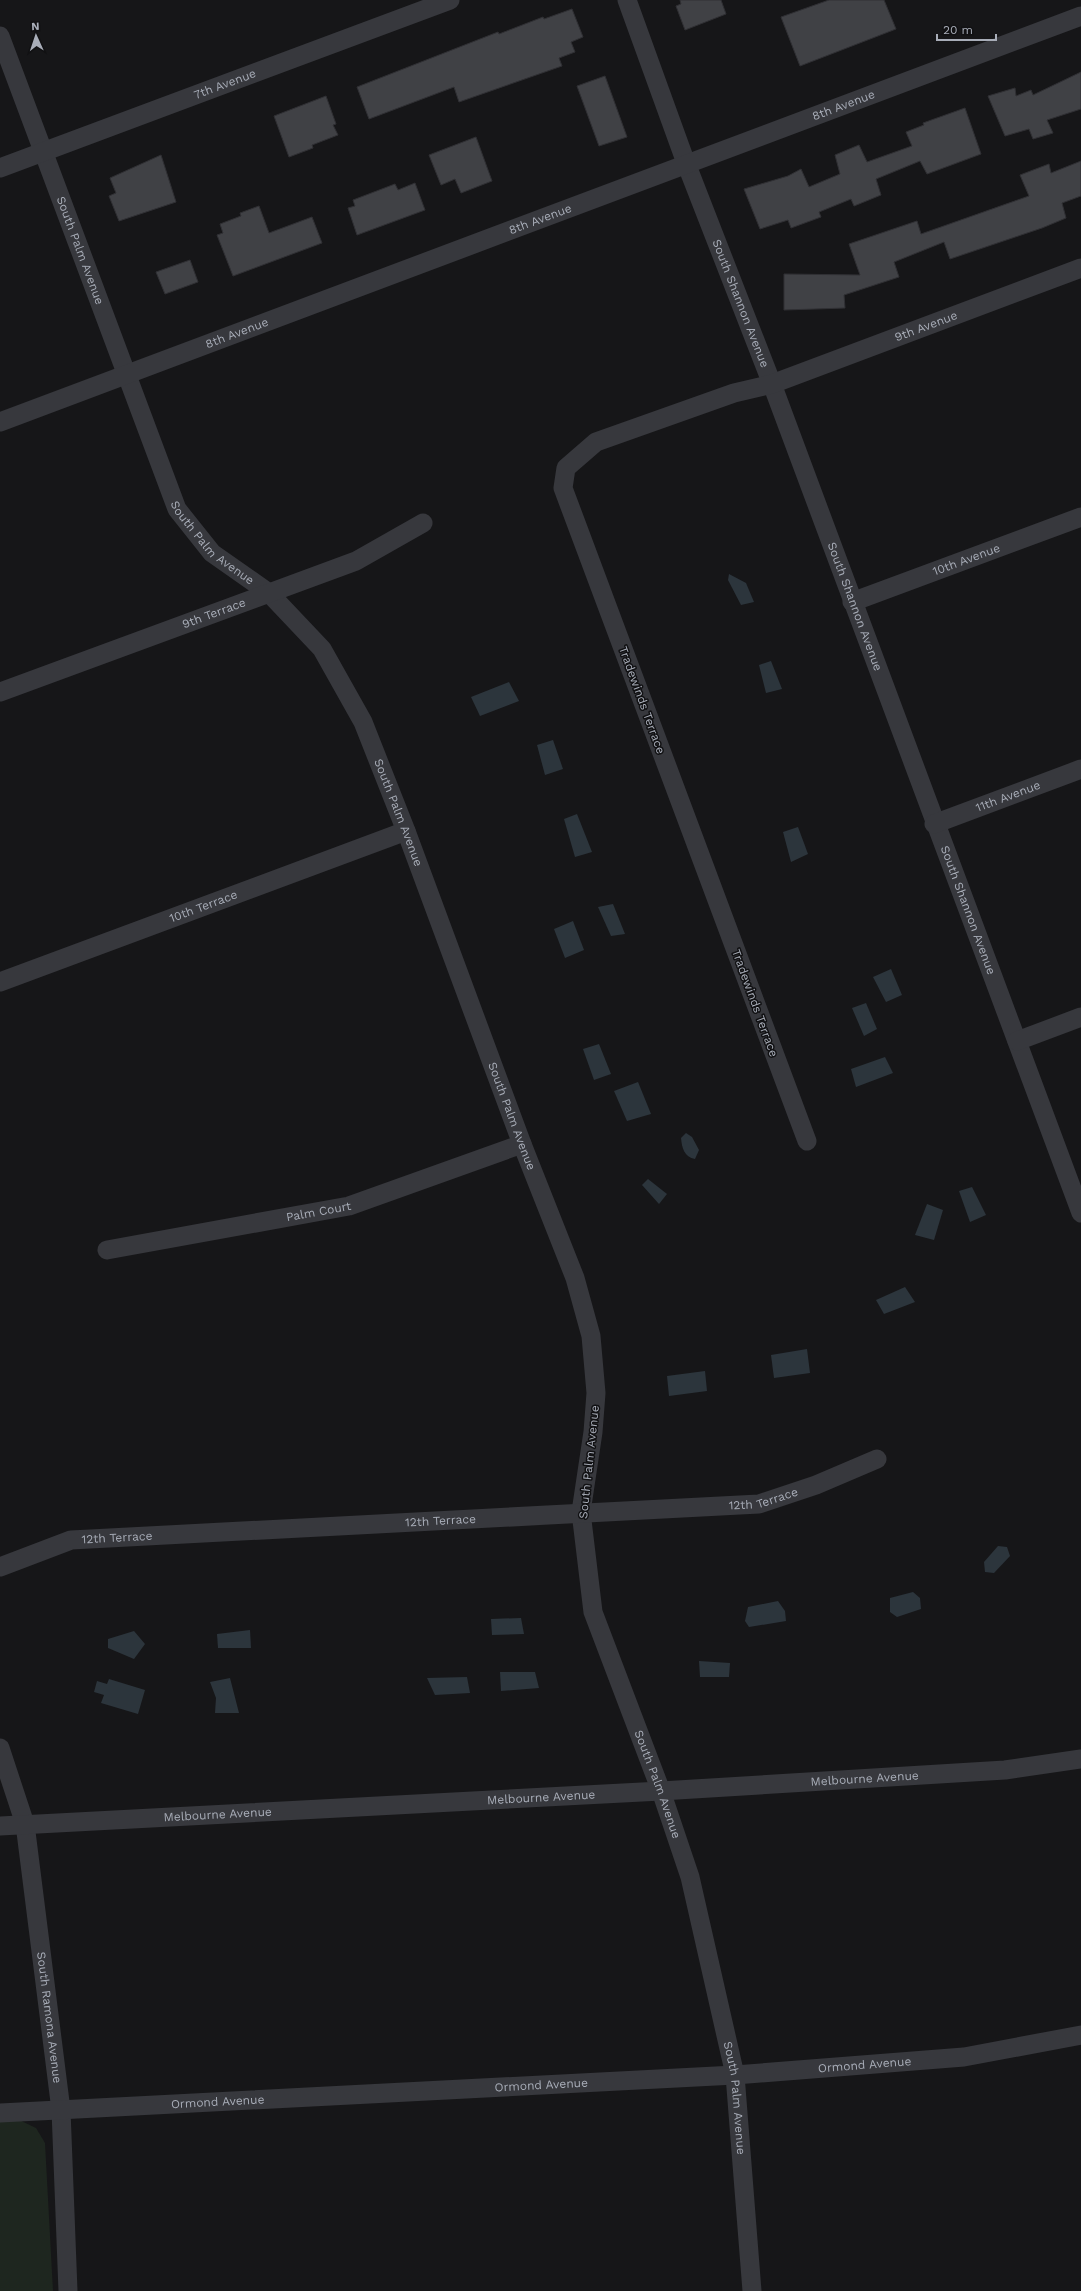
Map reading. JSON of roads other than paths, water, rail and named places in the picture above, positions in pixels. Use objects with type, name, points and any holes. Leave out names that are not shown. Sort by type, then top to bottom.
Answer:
[{"type":"street","name":"7th Avenue","points":[[0,168],[450,0]]},
{"type":"street","name":"South Shannon Avenue","points":[[627,0],[686,163],[772,384],[934,824],[1081,1213]]},
{"type":"street","name":"8th Avenue","points":[[0,422],[686,163],[1081,16]]},
{"type":"street","name":"South Palm Avenue","points":[[0,36],[128,374],[177,509],[212,553],[269,592],[322,649],[363,722],[406,831],[522,1144],[575,1278],[591,1336],[596,1393],[593,1432],[581,1512],[593,1612],[661,1791],[690,1877],[735,2075],[752,2291]]},
{"type":"street","name":"9th Avenue","points":[[772,384],[1081,268]]},
{"type":"street","name":"Tradewinds Terrace","points":[[772,384],[734,394],[596,442],[566,468],[563,488],[807,1141]]},
{"type":"street","name":"10th Avenue","points":[[852,602],[1081,517]]},
{"type":"street","name":"9th Terrace","points":[[0,692],[356,561],[423,523]]},
{"type":"street","name":"11th Avenue","points":[[934,824],[1081,769]]},
{"type":"street","name":"10th Terrace","points":[[0,982],[406,831]]},
{"type":"street","points":[[1017,1041],[1081,1017]]},
{"type":"street","name":"Palm Court","points":[[107,1250],[349,1206],[522,1144]]},
{"type":"street","name":"12th Terrace","points":[[0,1567],[71,1540],[581,1512],[759,1504],[816,1486],[877,1459]]},
{"type":"street","name":"South Ramona Avenue","points":[[0,1748],[25,1824],[61,2110],[68,2291]]},
{"type":"street","name":"Melbourne Avenue","points":[[0,1826],[661,1791],[1005,1770],[1081,1760]]},
{"type":"street","name":"Ormond Avenue","points":[[0,2113],[735,2075],[964,2057],[1081,2035]]}]
